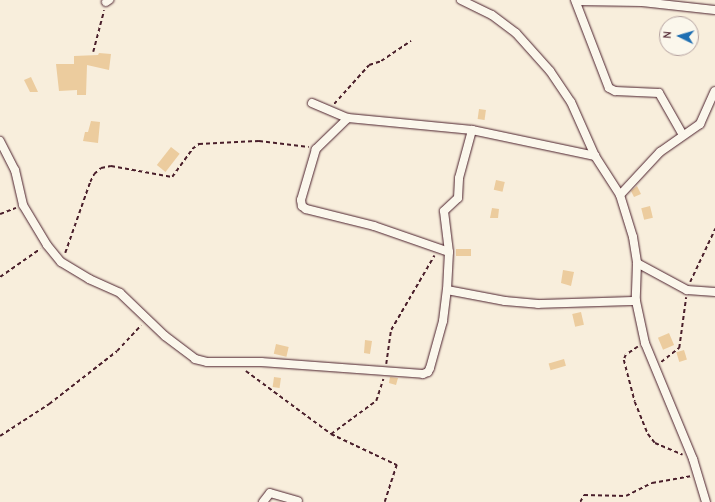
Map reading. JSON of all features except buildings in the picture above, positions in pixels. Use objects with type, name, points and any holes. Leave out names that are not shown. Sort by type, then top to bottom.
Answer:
[{"type":"street","points":[[462,0],[492,16],[516,33],[550,71],[571,102],[595,156],[620,195],[628,216],[637,263],[636,301],[645,343],[654,368],[693,459],[706,502]]},
{"type":"street","points":[[683,135],[659,93],[615,91],[609,88],[576,1],[642,2],[715,10]]},
{"type":"street","points":[[620,195],[660,152],[700,124],[715,91]]},
{"type":"street","points":[[312,103],[348,118],[472,130],[595,156]]},
{"type":"street","points":[[348,118],[316,149],[301,200],[306,210],[374,226],[448,252]]},
{"type":"street","points":[[0,141],[15,170],[23,205],[47,245],[62,262],[88,279],[114,289],[148,318],[165,336],[196,359],[235,363],[428,372],[442,321],[447,290],[448,252],[444,211],[458,198],[459,178],[472,130]]},
{"type":"street","points":[[637,263],[687,290],[715,292]]},
{"type":"street","points":[[447,290],[505,301],[538,304],[636,301]]},
{"type":"street","points":[[263,502],[270,494],[298,501]]},
{"type":"path","points":[[93,52],[108,1]]},
{"type":"path","points":[[329,110],[366,68],[381,61],[411,41]]},
{"type":"path","points":[[62,262],[92,178],[101,168],[111,166],[172,177],[192,149],[199,144],[259,141],[289,143],[316,149]]},
{"type":"path","points":[[0,214],[23,205]]},
{"type":"path","points":[[654,368],[679,348],[687,290],[715,229]]},
{"type":"path","points":[[0,277],[47,245]]},
{"type":"path","points":[[331,434],[376,401],[386,370],[391,330],[438,248]]},
{"type":"path","points":[[0,436],[49,404],[117,351],[148,318]]},
{"type":"path","points":[[645,343],[626,355],[624,360],[635,402],[648,434],[655,443],[693,459]]},
{"type":"path","points":[[235,363],[331,434],[397,464],[385,502]]},
{"type":"path","points":[[580,502],[584,495],[626,496],[660,481],[698,475]]}]
